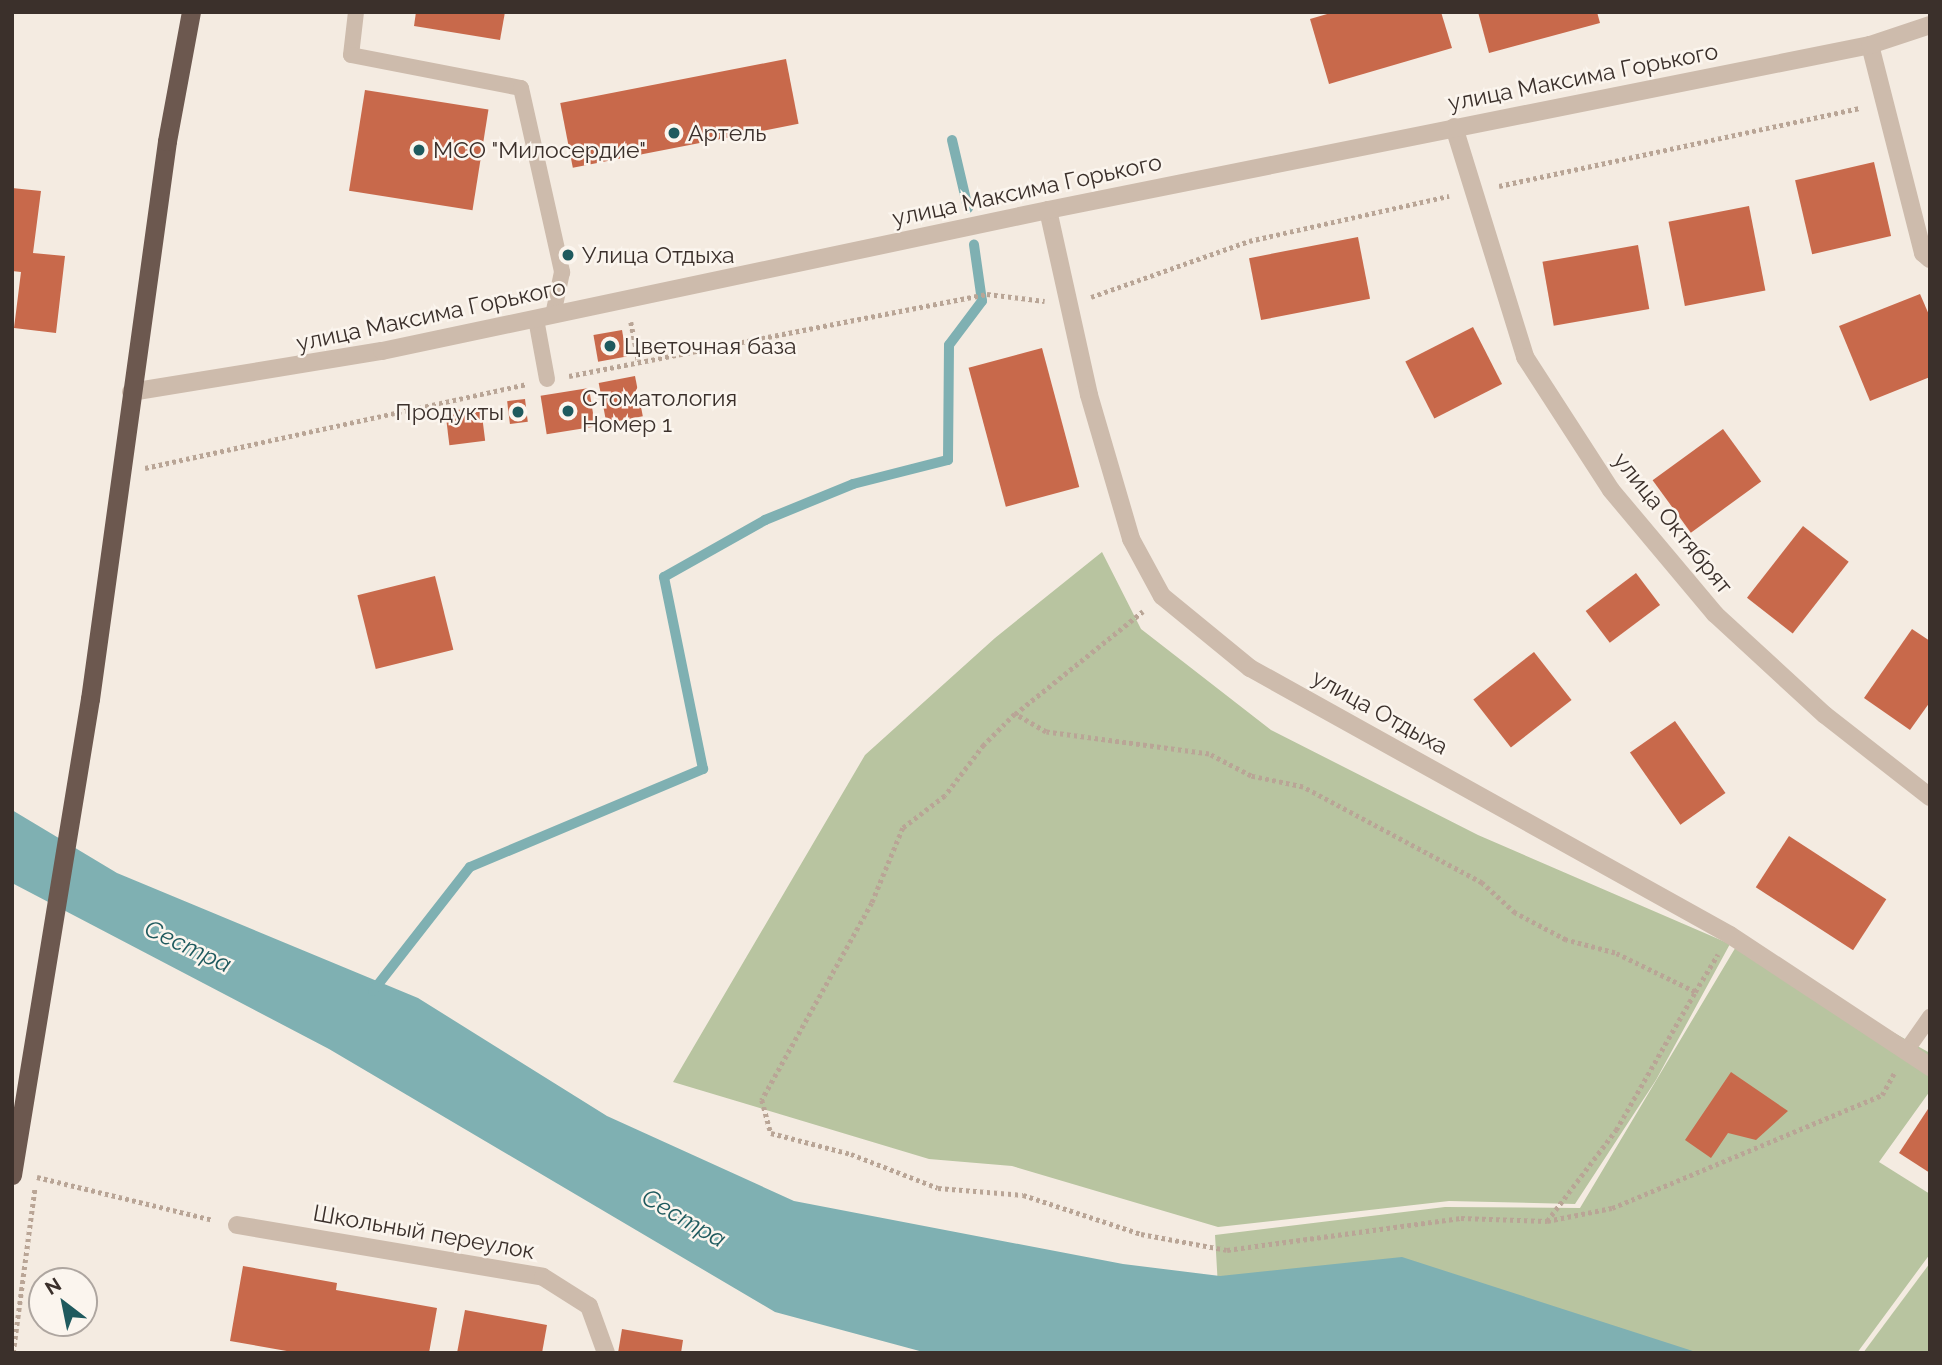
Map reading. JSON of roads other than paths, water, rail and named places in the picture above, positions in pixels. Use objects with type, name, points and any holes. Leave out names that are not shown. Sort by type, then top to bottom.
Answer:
[{"type":"highway","points":[[13,1173],[35,1018],[90,699],[167,141],[191,12]]},
{"type":"street","name":"улица Максима Горького","points":[[131,392],[276,372],[1048,210],[1870,45],[1930,25]]},
{"type":"street","points":[[1870,45],[1923,253],[1930,259]]},
{"type":"street","name":"улица Октябрят","points":[[1454,127],[1525,357],[1611,490],[1715,614],[1825,715],[1930,797]]},
{"type":"street","name":"улица Отдыха","points":[[1048,210],[1069,304],[1130,539],[1161,596],[1250,668],[1730,935],[1930,1067]]},
{"type":"street","name":"Школьный переулок","points":[[237,1225],[543,1277],[589,1306],[606,1353]]},
{"type":"lane","points":[[356,12],[351,55],[521,88],[562,272],[544,317],[547,379]]},
{"type":"lane","points":[[1906,1051],[1930,1017]]},
{"type":"water","name":"Сестра","points":[[12,810],[117,873],[418,998],[607,1116],[794,1201],[1123,1264],[1220,1276],[1402,1257],[1699,1353],[927,1353],[775,1312],[329,1049],[12,883]]},
{"type":"waterway","points":[[952,140],[968,208]]},
{"type":"waterway","points":[[373,991],[470,867],[703,769],[664,577],[765,520],[853,484],[948,460],[949,345],[982,301],[974,245]]},
{"type":"place","name":"Артель","points":[[674,133]]},
{"type":"place","name":"МСО \"Милосердие\"","points":[[419,150]]},
{"type":"place","name":"Улица Отдыха","points":[[568,255]]},
{"type":"place","name":"Цветочная база","points":[[610,346]]},
{"type":"place","name":"Стоматология Номер 1","points":[[568,411]]},
{"type":"place","name":"Продукты","points":[[518,412]]}]
